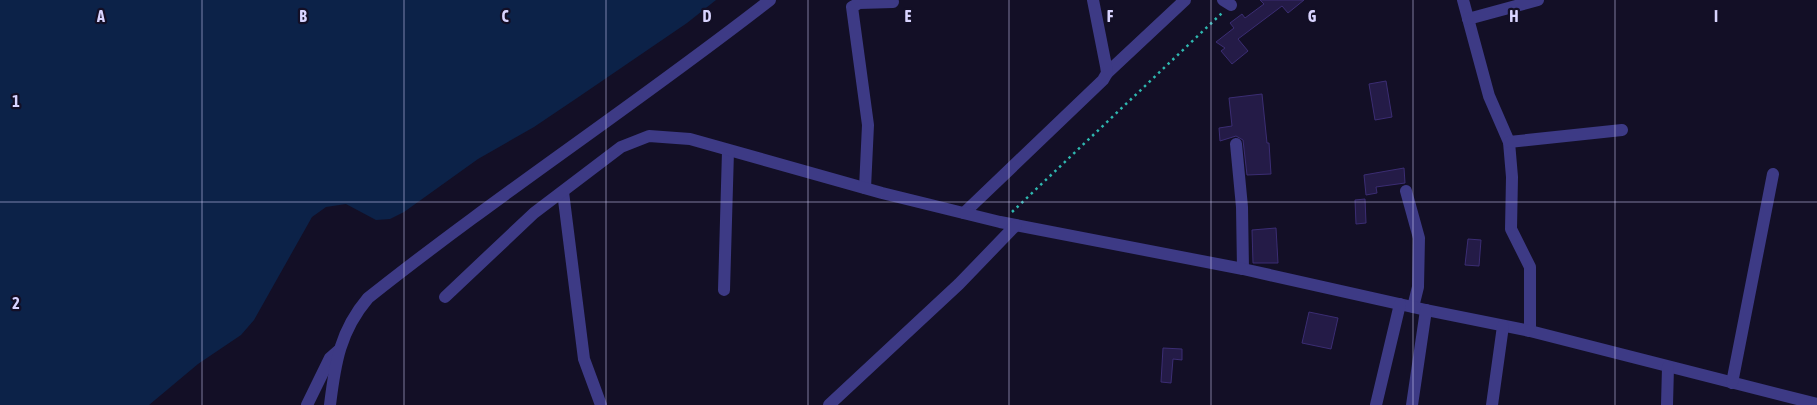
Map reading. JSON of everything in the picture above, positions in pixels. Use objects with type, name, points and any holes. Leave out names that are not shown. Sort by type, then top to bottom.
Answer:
[{"type":"street","points":[[330,405],[339,350],[353,315],[368,298],[564,152],[689,63],[770,0]]},
{"type":"street","points":[[1093,0],[1106,73]]},
{"type":"street","points":[[964,213],[1076,108],[1096,88],[1106,73],[1185,0]]},
{"type":"street","points":[[1462,0],[1490,96],[1509,142],[1512,177],[1511,230],[1530,267],[1530,331]]},
{"type":"street","points":[[1468,19],[1538,0]]},
{"type":"street","points":[[865,188],[868,125],[852,7],[859,3],[893,2]]},
{"type":"street","points":[[1509,142],[1622,130]]},
{"type":"street","points":[[445,297],[534,213],[622,146],[649,136],[664,135],[690,139],[865,188],[1016,226],[1243,269],[1530,331],[1817,404]]},
{"type":"street","points":[[1236,144],[1242,207],[1243,269]]},
{"type":"street","points":[[724,290],[728,150]]},
{"type":"street","points":[[1732,382],[1773,174]]},
{"type":"street","points":[[1406,191],[1419,238],[1418,287],[1414,307]]},
{"type":"street","points":[[563,192],[584,359],[600,405]]},
{"type":"street","points":[[829,405],[959,284],[1016,226]]},
{"type":"street","points":[[1376,405],[1400,304]]},
{"type":"street","points":[[1412,405],[1426,310]]},
{"type":"street","points":[[1492,405],[1503,326]]},
{"type":"street","points":[[307,405],[330,358],[339,350]]},
{"type":"street","points":[[1667,405],[1668,367]]},
{"type":"path","points":[[1000,222],[1227,2]]},
{"type":"water","points":[[0,0],[716,0],[687,23],[580,96],[534,127],[478,159],[404,212],[390,219],[376,220],[346,204],[326,207],[312,217],[254,320],[241,335],[198,364],[149,405],[0,405]]},
{"type":"building","points":[[1260,0],[1304,0],[1288,13],[1282,6],[1238,39],[1248,51],[1232,64],[1221,51],[1225,48],[1216,42],[1234,28],[1230,23],[1242,14],[1245,18],[1264,4]]},
{"type":"building","points":[[1386,81],[1392,117],[1375,120],[1369,84]]},
{"type":"building","points":[[1262,94],[1271,174],[1247,175],[1243,140],[1236,136],[1220,141],[1219,128],[1232,126],[1229,98]]},
{"type":"building","points":[[1404,168],[1405,183],[1376,187],[1377,193],[1366,195],[1364,175]]},
{"type":"building","points":[[1365,199],[1366,223],[1356,224],[1355,200]]},
{"type":"building","points":[[1276,228],[1278,263],[1253,263],[1252,230]]},
{"type":"building","points":[[1468,239],[1481,240],[1479,266],[1465,265]]},
{"type":"building","points":[[1309,312],[1338,318],[1331,349],[1302,343]]},
{"type":"building","points":[[1163,348],[1182,349],[1182,360],[1173,359],[1171,383],[1161,382]]}]
